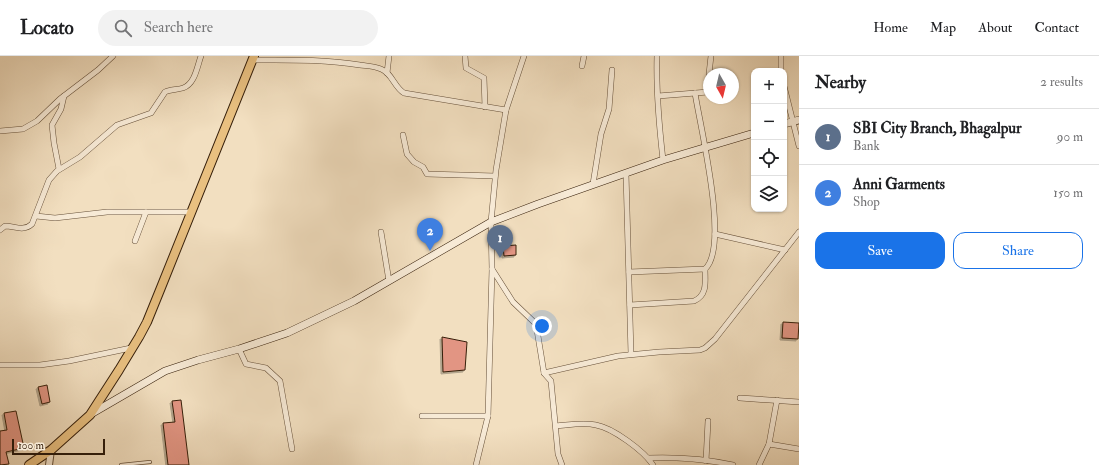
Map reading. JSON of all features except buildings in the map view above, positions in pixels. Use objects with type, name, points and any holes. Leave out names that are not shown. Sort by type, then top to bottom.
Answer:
[{"type":"main road","points":[[90,415],[119,370],[147,322],[253,58]]},
{"type":"main road","points":[[28,465],[51,450],[90,415],[165,371],[287,333],[354,301],[491,222],[663,160],[751,134]]},
{"type":"street","points":[[0,131],[16,130],[29,126],[37,121],[64,96],[98,70],[113,56]]},
{"type":"street","points":[[0,230],[5,226],[28,228],[36,216],[49,180],[59,169],[80,157],[117,125],[151,113],[165,92],[188,85],[193,80],[201,56]]},
{"type":"street","points":[[387,73],[389,56]]},
{"type":"street","points":[[465,56],[466,68],[484,78],[485,107]]},
{"type":"street","points":[[476,465],[488,416],[492,269],[491,222],[495,176],[506,110],[524,56]]},
{"type":"street","points":[[582,66],[584,56]]},
{"type":"street","points":[[657,56],[658,96],[663,160]]},
{"type":"street","points":[[710,68],[711,56]]},
{"type":"street","points":[[781,56],[781,68]]},
{"type":"street","points":[[253,58],[331,61],[374,67],[387,73],[404,93],[506,110]]},
{"type":"street","points":[[593,184],[601,134],[609,109],[612,70]]},
{"type":"street","points":[[658,96],[703,93]]},
{"type":"street","points":[[630,305],[694,300],[702,296],[705,287],[705,269],[711,262],[715,234],[713,195],[694,94]]},
{"type":"street","points":[[787,94],[796,120],[799,146]]},
{"type":"street","points":[[59,169],[52,125],[61,109],[64,96]]},
{"type":"street","points":[[403,135],[407,154],[414,162],[423,166],[424,171],[428,174],[495,176]]},
{"type":"street","points":[[626,174],[631,354]]},
{"type":"street","points":[[36,216],[55,218],[107,212],[191,212]]},
{"type":"street","points":[[135,241],[146,212]]},
{"type":"street","points":[[381,232],[389,281]]},
{"type":"street","points":[[544,373],[597,360],[631,354],[700,350],[705,348],[715,339],[799,232]]},
{"type":"street","points":[[715,234],[785,250]]},
{"type":"street","points":[[492,269],[513,302],[536,324],[544,373],[551,381],[558,454],[562,465]]},
{"type":"street","points":[[629,272],[705,269]]},
{"type":"street","points":[[0,365],[40,365],[69,361],[131,348]]},
{"type":"street","points":[[239,349],[246,364],[266,368],[280,381],[292,449]]},
{"type":"street","points":[[740,398],[799,402]]},
{"type":"street","points":[[759,465],[769,444],[777,400]]},
{"type":"street","points":[[422,416],[488,416]]},
{"type":"street","points":[[706,461],[708,421]]},
{"type":"street","points":[[556,426],[588,424],[598,425],[621,437],[648,458],[653,465]]},
{"type":"street","points":[[769,444],[799,449]]},
{"type":"street","points":[[49,465],[51,450]]},
{"type":"street","points":[[648,458],[720,462],[733,465]]},
{"type":"lane","points":[[121,465],[150,462]]},
{"type":"place","name":"Anni Garments","points":[[430,251]]},
{"type":"place","name":"SBI City Branch, Bhagalpur","points":[[500,258]]}]
